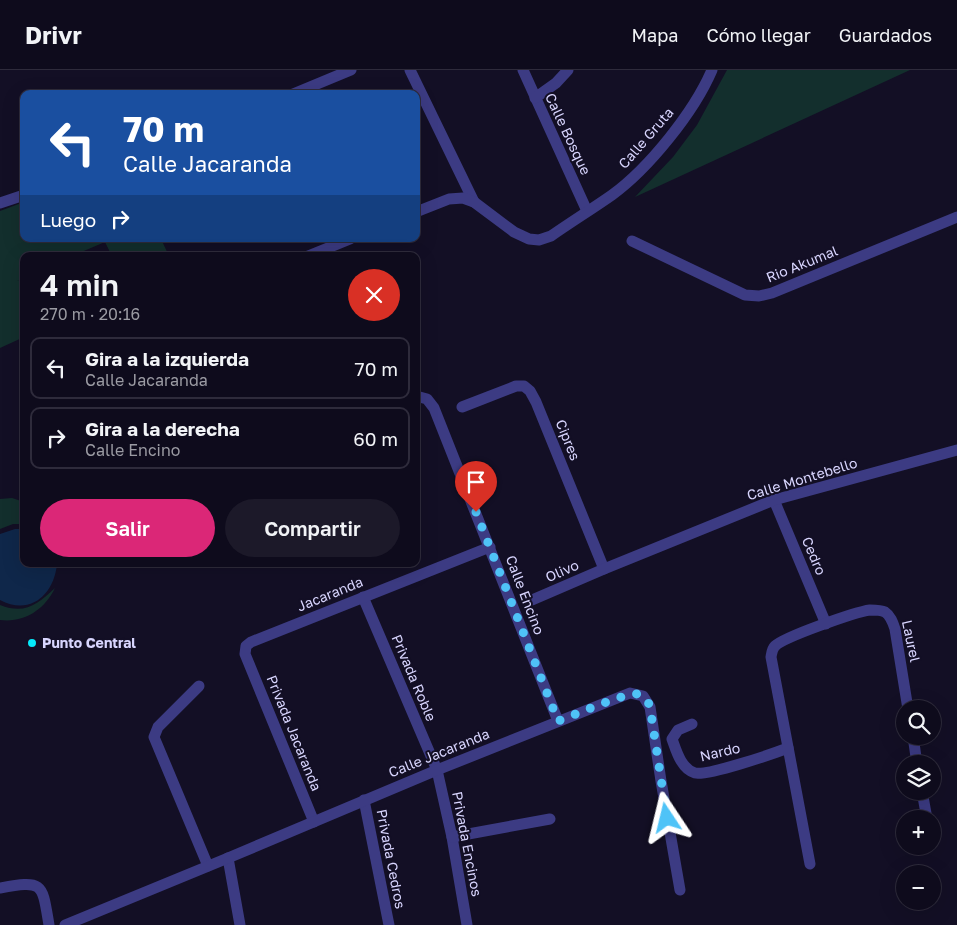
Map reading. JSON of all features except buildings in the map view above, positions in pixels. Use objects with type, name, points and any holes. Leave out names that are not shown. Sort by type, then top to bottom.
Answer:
[{"type":"street","points":[[303,90],[351,70]]},
{"type":"street","points":[[410,70],[420,90]]},
{"type":"street","name":"Calle Bosque","points":[[523,70],[587,211]]},
{"type":"street","points":[[535,98],[556,83],[568,70]]},
{"type":"street","name":"Calle Gruta","points":[[474,202],[514,232],[529,239],[539,240],[551,236],[613,195],[646,164],[676,129],[706,83],[712,70]]},
{"type":"street","points":[[420,91],[474,202]]},
{"type":"street","points":[[0,203],[20,196]]},
{"type":"street","points":[[420,211],[449,200],[462,198],[474,202]]},
{"type":"street","name":"Rio Akumal","points":[[632,241],[745,295],[759,296],[772,293],[957,217]]},
{"type":"street","points":[[318,252],[343,242]]},
{"type":"street","name":"Cipres","points":[[462,407],[516,386],[524,386],[530,391],[604,569]]},
{"type":"street","name":"Calle Encino","points":[[422,397],[434,408],[558,721]]},
{"type":"street","name":"Calle Montebello","points":[[604,569],[774,500],[957,450]]},
{"type":"street","name":"Cedro","points":[[774,500],[826,624]]},
{"type":"street","name":"Jacaranda","points":[[246,654],[246,646],[251,642],[490,547]]},
{"type":"street","name":"Olivo","points":[[532,600],[604,569]]},
{"type":"street","name":"Privada Roble","points":[[363,597],[437,770]]},
{"type":"street","name":"Laurel","points":[[826,624],[870,610],[880,610],[886,613],[890,617],[894,629],[906,700]]},
{"type":"street","points":[[810,864],[772,657],[773,648],[780,642],[826,624]]},
{"type":"street","name":"Privada Jacaranda","points":[[246,654],[314,822]]},
{"type":"street","points":[[199,686],[158,727],[154,737],[208,866]]},
{"type":"street","name":"Calle Jacaranda","points":[[65,925],[437,770],[630,693],[643,696],[650,707],[680,890]]},
{"type":"street","name":"Nardo","points":[[692,724],[678,730],[672,739],[676,753],[685,766],[695,773],[713,771],[788,748]]},
{"type":"street","name":"Privada Encinos","points":[[437,770],[452,837],[468,925]]},
{"type":"street","name":"Privada Cedros","points":[[364,800],[389,925]]},
{"type":"street","points":[[452,837],[550,819]]},
{"type":"street","points":[[228,858],[240,925]]},
{"type":"street","points":[[0,888],[25,883],[36,885],[40,888],[45,897],[49,925]]},
{"type":"green space","points":[[727,70],[910,70],[635,197],[673,157],[697,125]]},
{"type":"green space","points":[[20,204],[20,242],[105,242],[81,252],[20,252],[20,279],[17,281],[20,280],[20,339],[0,348],[0,211]]},
{"type":"green space","points":[[105,242],[162,242],[167,252],[110,252]]},
{"type":"green space","points":[[12,498],[20,501],[20,524],[13,524],[0,529],[0,499]]},
{"type":"green space","points":[[55,588],[46,602],[33,613],[18,619],[0,620],[0,605],[17,609],[24,608],[37,603]]},
{"type":"water","points":[[20,529],[20,567],[56,567],[51,585],[39,600],[21,605],[0,600],[0,534]]},
{"type":"place","name":"Punto Central","points":[[32,643]]},
{"type":"route","points":[[476,512],[558,721],[630,693],[643,696],[647,700],[650,707],[667,818]]}]
